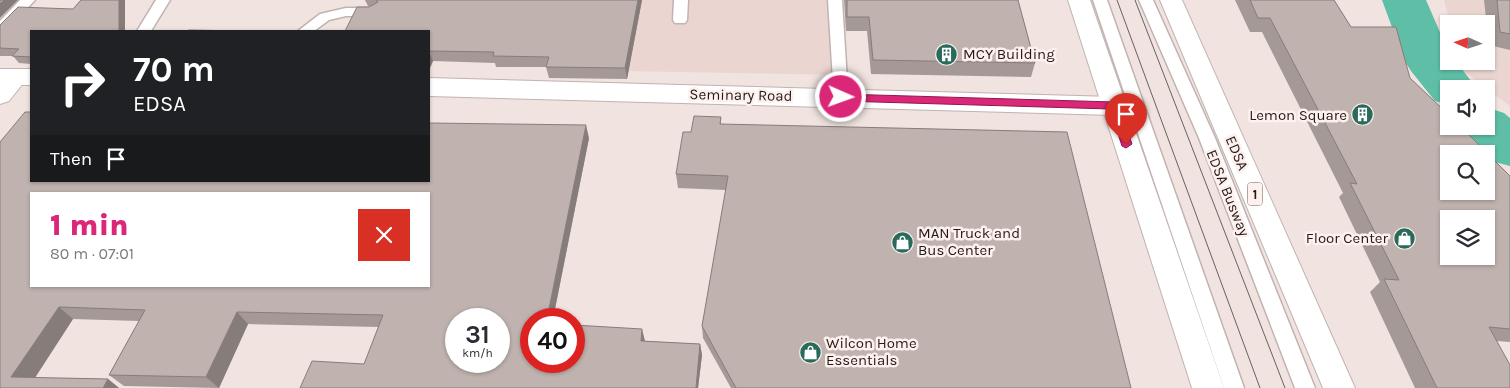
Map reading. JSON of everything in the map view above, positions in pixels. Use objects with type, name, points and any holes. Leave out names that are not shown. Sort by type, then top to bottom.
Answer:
[{"type":"main road","points":[[1079,0],[1208,388]]},
{"type":"main road","name":"EDSA","points":[[1171,0],[1339,388]]},
{"type":"main road","name":"Seminary Road","points":[[430,87],[1114,106]]},
{"type":"lane","points":[[0,29],[28,0]]},
{"type":"lane","points":[[145,30],[163,0]]},
{"type":"lane","points":[[680,20],[681,0]]},
{"type":"lane","points":[[834,0],[841,97]]},
{"type":"lane","points":[[1100,0],[1234,388]]},
{"type":"lane","name":"EDSA Busway","points":[[1146,0],[1207,138],[1305,388]]},
{"type":"lane","points":[[306,30],[324,17],[346,12],[374,12]]},
{"type":"shaded area","points":[[637,0],[842,0],[847,75],[624,71]]},
{"type":"shaded area","points":[[1444,0],[1510,0],[1510,106],[1495,95],[1495,80],[1476,80],[1462,70],[1495,70],[1495,15],[1448,15]]},
{"type":"building","points":[[81,0],[119,0],[119,30],[30,30],[30,57],[12,56],[19,49],[0,48],[0,25],[18,7],[73,9]]},
{"type":"building","points":[[376,0],[638,0],[625,68],[546,67],[549,57],[493,56],[494,52],[430,51],[430,30],[346,30],[357,7],[369,7],[378,2]]},
{"type":"building","name":"MCY Building","points":[[847,0],[1018,0],[1035,63],[873,60],[869,17],[847,17]]},
{"type":"building","points":[[1250,0],[1334,0],[1351,27],[1396,27],[1410,78],[1440,106],[1440,135],[1469,135],[1479,145],[1440,145],[1440,200],[1495,200],[1495,161],[1510,176],[1510,329],[1489,327],[1510,365],[1510,388],[1437,388],[1384,279],[1399,280],[1350,183],[1357,184],[1270,18],[1258,18]]},
{"type":"building","points":[[1497,0],[1510,0],[1510,34],[1500,32]]},
{"type":"building","points":[[25,112],[30,112],[30,182],[430,182],[430,123],[586,125],[549,308],[520,308],[520,373],[585,373],[585,326],[642,329],[641,341],[700,344],[696,388],[300,388],[312,361],[364,364],[383,315],[237,312],[206,377],[109,375],[145,310],[59,307],[11,377],[108,379],[103,388],[0,388],[0,142]]},
{"type":"building","name":"MAN Truck and Bus Center","points":[[694,116],[721,117],[720,124],[1067,132],[1131,388],[736,388],[702,326],[728,176],[676,174],[683,132],[691,132]]},
{"type":"waterway","points":[[1404,0],[1428,60],[1445,80]]},
{"type":"waterway","points":[[1495,134],[1510,147]]},
{"type":"tram line","points":[[1117,0],[1260,388]]},
{"type":"tram line","points":[[1135,0],[1285,388]]},
{"type":"place","name":"MCY Building","points":[[947,54]]},
{"type":"place","name":"Lemon Square","points":[[1363,115]]},
{"type":"place","name":"Floor Center","points":[[1404,238]]},
{"type":"place","name":"MAN Truck and Bus Center","points":[[902,242]]},
{"type":"place","name":"Wilcon Home Essentials","points":[[810,352]]},
{"type":"route","points":[[841,97],[1114,106],[1126,144]]}]
